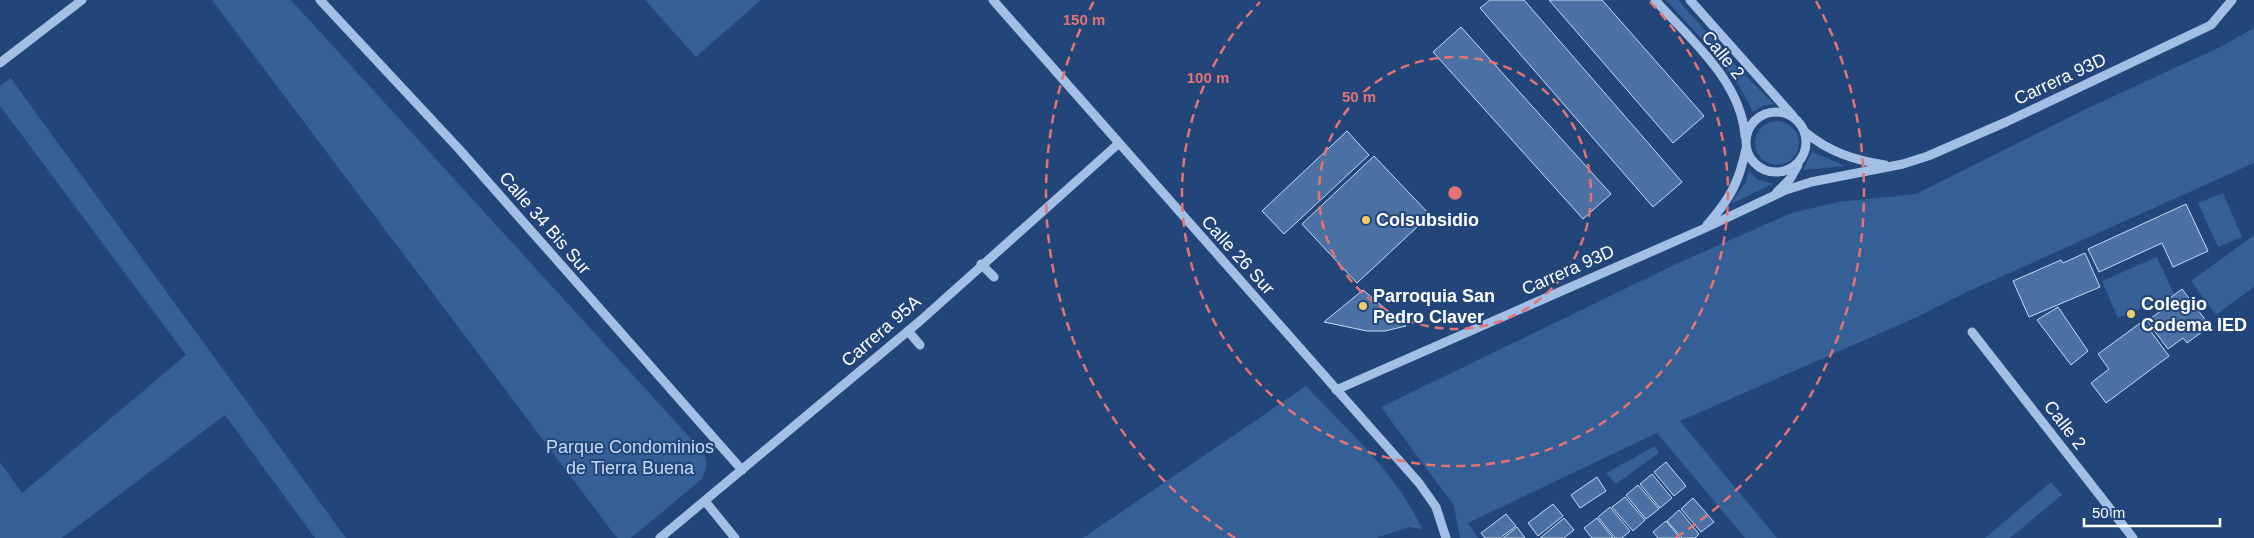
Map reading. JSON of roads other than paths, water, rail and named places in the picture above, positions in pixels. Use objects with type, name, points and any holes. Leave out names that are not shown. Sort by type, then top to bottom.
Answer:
[{"type":"street","points":[[0,63],[82,0]]},
{"type":"street","name":"Calle 34 Bis Sur","points":[[320,0],[465,156],[742,470]]},
{"type":"street","name":"Calle 26 Sur","points":[[993,0],[1118,144],[1419,483],[1436,507],[1446,538]]},
{"type":"street","name":"Calle 2","points":[[1655,0],[1730,86],[1744,121],[1746,144]]},
{"type":"street","name":"Calle 2","points":[[1690,0],[1794,118]]},
{"type":"street","name":"Carrera 93D","points":[[1336,390],[1703,229],[1771,197],[1810,182],[1890,166],[1928,156],[1997,126],[2211,25],[2232,0]]},
{"type":"street","points":[[1779,112],[1794,118],[1805,132],[1807,141],[1802,159],[1788,170],[1770,172],[1754,164],[1746,144],[1751,125],[1763,115],[1779,112]]},
{"type":"street","name":"Carrera 93D","points":[[1805,132],[1821,145],[1845,156],[1890,166]]},
{"type":"street","name":"Carrera 95A","points":[[660,538],[908,331],[1118,144]]},
{"type":"street","name":"Carrera 93D","points":[[1703,229],[1722,208],[1736,187],[1741,174],[1746,144]]},
{"type":"street","name":"Carrera 93D","points":[[1771,197],[1790,179],[1802,159]]},
{"type":"street","name":"Carrera 93D","points":[[1770,172],[1790,179],[1810,182]]},
{"type":"street","points":[[981,264],[994,277]]},
{"type":"street","points":[[908,331],[920,345]]},
{"type":"street","name":"Calle 2","points":[[1972,332],[2132,538]]},
{"type":"street","points":[[705,501],[735,538]]},
{"type":"place","name":"Colsubsidio","points":[[1366,220]]},
{"type":"place","name":"Parroquia San Pedro Claver","points":[[1363,306]]},
{"type":"place","name":"Colegio Codema IED","points":[[2131,314]]},
{"type":"park label","name":"Parque Condominios de Tierra Buena","points":[[630,457]]}]
